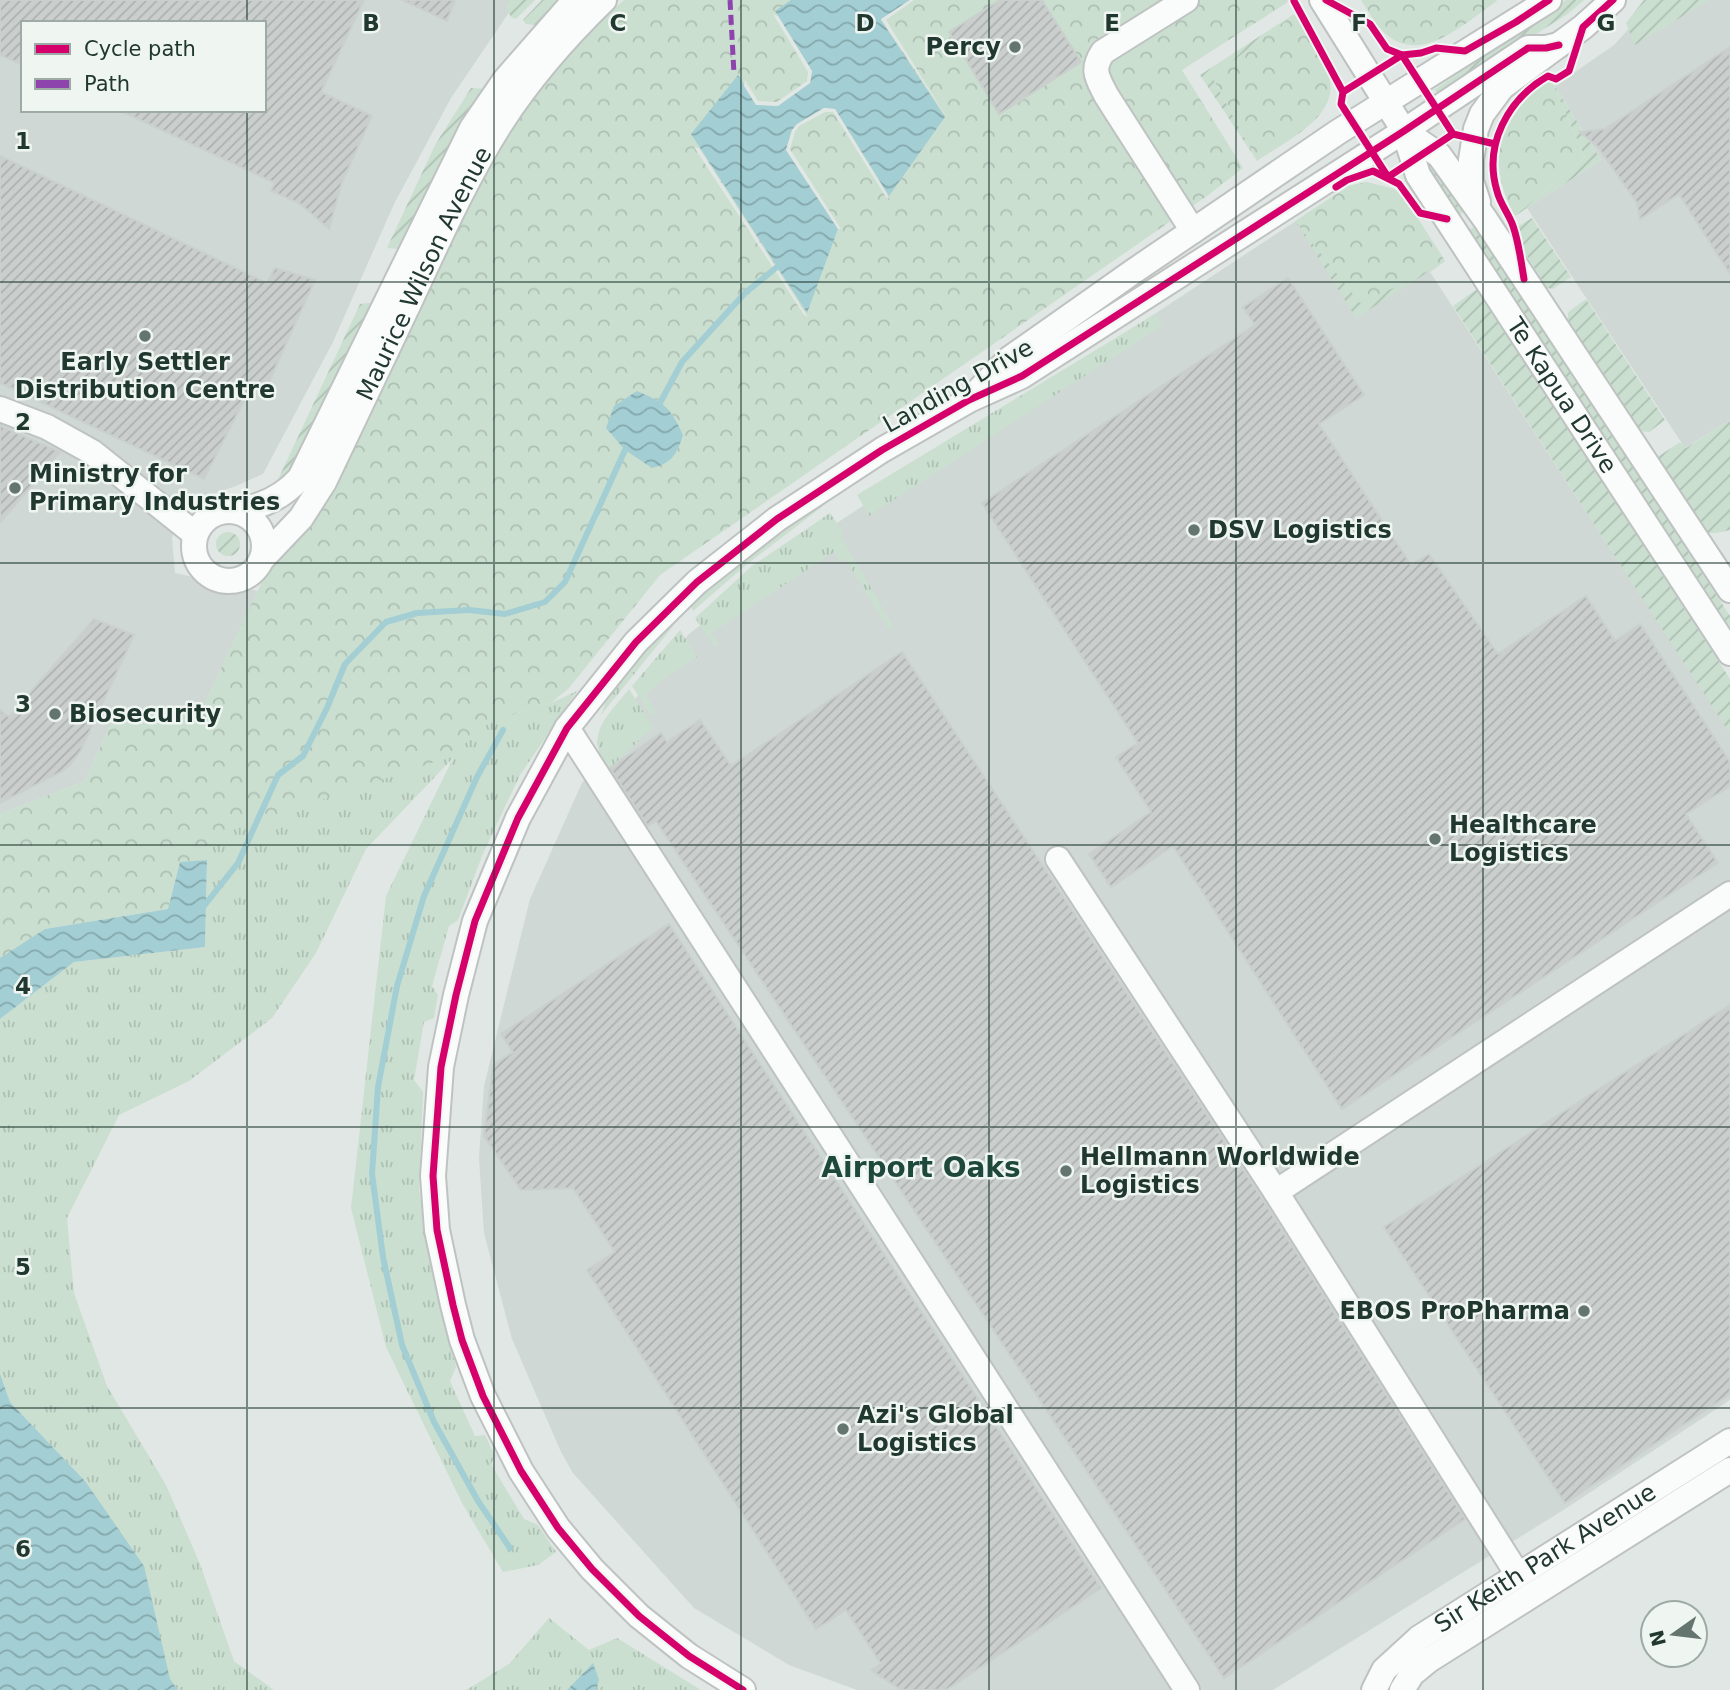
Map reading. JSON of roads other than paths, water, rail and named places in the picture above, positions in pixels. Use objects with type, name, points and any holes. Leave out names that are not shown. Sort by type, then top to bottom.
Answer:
[{"type":"street","name":"Maurice Wilson Avenue","points":[[575,0],[546,47],[531,80],[473,171],[310,507],[246,578],[225,582],[215,579],[206,573],[195,555],[195,534],[201,524],[221,511],[233,511],[266,502],[291,488],[300,478],[472,128],[505,79],[546,47],[604,0]]},
{"type":"street","points":[[1186,0],[1103,52],[1096,62],[1096,74],[1106,95],[1194,231]]},
{"type":"street","name":"Te Kapua Drive","points":[[1322,0],[1404,131],[1418,175],[1730,653]]},
{"type":"street","name":"Landing Drive","points":[[970,400],[1009,359],[1194,231],[1338,132],[1549,0]]},
{"type":"street","points":[[1485,219],[1471,181],[1471,160],[1479,121],[1502,87],[1559,45],[1612,0]]},
{"type":"street","name":"Landing Drive","points":[[743,1690],[689,1656],[639,1616],[592,1569],[558,1528],[520,1471],[483,1396],[462,1340],[437,1230],[433,1175],[441,1067],[472,934],[518,818],[567,728],[636,642],[697,582],[777,519],[881,450],[970,400],[1022,376],[1404,131],[1528,48],[1559,45]]},
{"type":"street","name":"Te Kapua Drive","points":[[1404,131],[1438,155],[1485,219],[1730,590]]},
{"type":"street","points":[[0,409],[47,427],[92,452],[195,534]]},
{"type":"street","points":[[233,511],[252,519],[259,527],[265,547],[263,558]]},
{"type":"street","points":[[567,728],[1187,1690]]},
{"type":"street","points":[[1058,859],[1276,1192],[1518,1575]]},
{"type":"street","points":[[1276,1192],[1730,894]]},
{"type":"street","name":"Sir Keith Park Avenue","points":[[1374,1690],[1384,1670],[1419,1638],[1730,1441]]},
{"type":"street","name":"Sir Keith Park Avenue","points":[[1402,1690],[1412,1674],[1429,1660],[1730,1470]]},
{"type":"water","points":[[791,0],[910,0],[881,20],[945,117],[889,196],[835,109],[824,108],[792,130],[786,150],[838,229],[807,313],[691,134],[738,75],[757,105],[778,105],[810,83],[812,71],[775,11]]},
{"type":"water","points":[[637,391],[666,407],[683,435],[673,457],[652,468],[625,450],[606,428],[614,406]]},
{"type":"water","points":[[207,860],[205,947],[74,962],[0,1019],[0,958],[45,929],[168,909],[180,862]]},
{"type":"water","points":[[0,1374],[10,1402],[85,1481],[144,1566],[170,1679],[178,1690],[0,1690]]},
{"type":"water","points":[[593,1663],[599,1680],[596,1690],[567,1690]]},
{"type":"waterway","points":[[660,403],[682,362],[745,293],[777,267]]},
{"type":"waterway","points":[[204,906],[238,863],[278,775],[303,756],[345,664],[386,622],[417,613],[469,610],[505,614],[545,602],[565,582],[625,450]]},
{"type":"waterway","points":[[503,730],[477,777],[424,896],[397,986],[378,1087],[372,1174],[383,1257],[402,1345],[434,1422],[478,1501],[510,1548]]},
{"type":"place","name":"Percy","points":[[1015,47]]},
{"type":"place","name":"Early Settler Distribution Centre","points":[[145,336]]},
{"type":"place","name":"Ministry for Primary Industries","points":[[15,488]]},
{"type":"place","name":"DSV Logistics","points":[[1194,530]]},
{"type":"place","name":"Biosecurity","points":[[55,714]]},
{"type":"place","name":"Healthcare Logistics","points":[[1435,839]]},
{"type":"place","name":"Hellmann Worldwide Logistics","points":[[1066,1171]]},
{"type":"place","name":"EBOS ProPharma","points":[[1584,1311]]},
{"type":"place","name":"Azi's Global Logistics","points":[[843,1429]]},
{"type":"district","name":"Airport Oaks","points":[[921,1167]]}]
